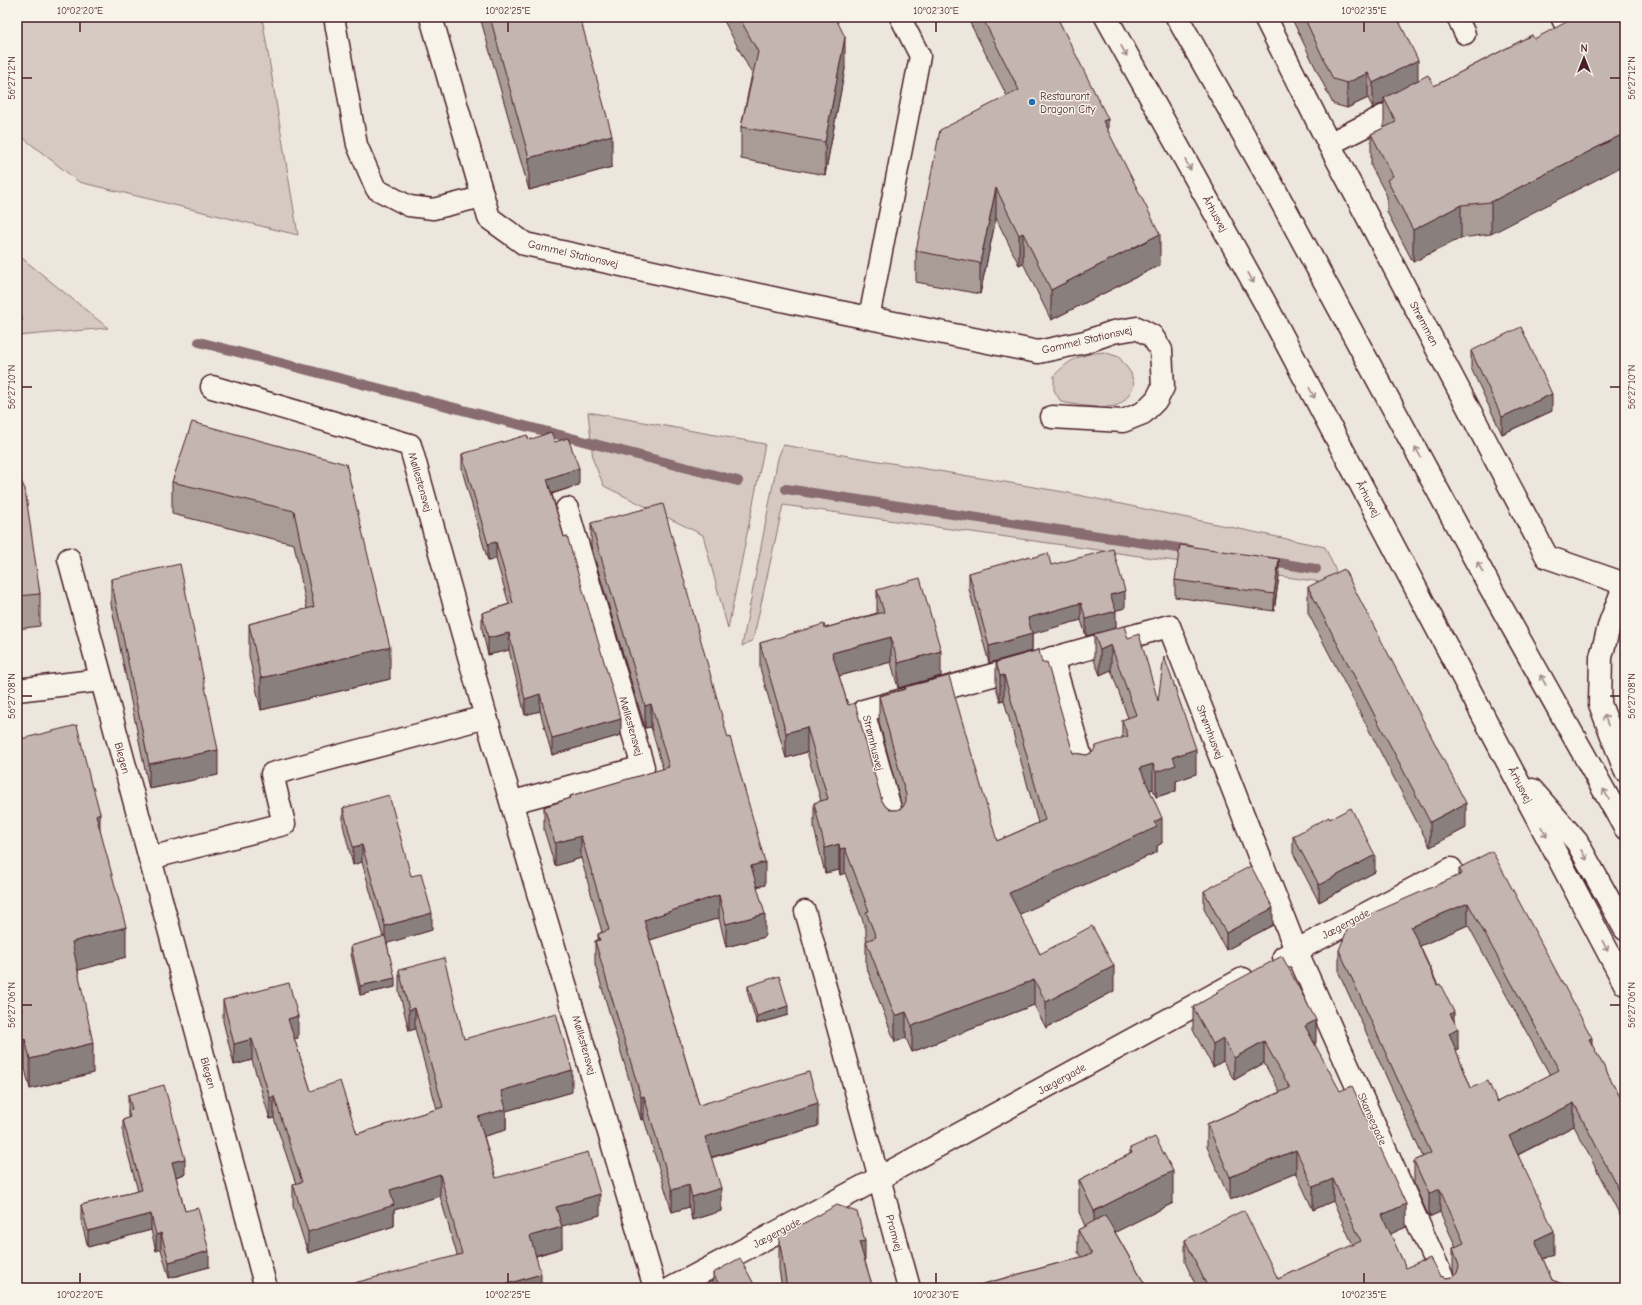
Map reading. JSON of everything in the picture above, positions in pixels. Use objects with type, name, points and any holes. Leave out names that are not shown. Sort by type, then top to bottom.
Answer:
[{"type":"street","name":"Gammel Stationsvej","points":[[431,17],[489,218],[525,244],[868,318],[1038,352],[1085,342],[1113,332],[1138,328],[1152,336],[1161,350],[1163,387],[1157,400],[1143,413],[1123,421],[1052,417]]},
{"type":"street","name":"Århusvej","points":[[1106,17],[1265,303],[1625,984]]},
{"type":"street","points":[[1177,17],[1275,190],[1489,585],[1625,828]]},
{"type":"street","name":"Strømmen","points":[[1265,17],[1329,144],[1547,558],[1625,584]]},
{"type":"street","points":[[1544,36],[1569,20]]},
{"type":"street","points":[[1329,144],[1426,95]]},
{"type":"street","name":"Møllestensvej","points":[[212,387],[410,445],[486,717],[513,802],[656,1288]]},
{"type":"street","name":"Møllestensvej","points":[[513,802],[643,767],[568,509]]},
{"type":"street","name":"Blegen","points":[[69,559],[266,1288]]},
{"type":"street","points":[[1625,584],[1610,623],[1601,657],[1600,704],[1625,770]]},
{"type":"street","name":"Strømhusvej","points":[[894,823],[863,711],[1169,626],[1296,950]]},
{"type":"street","points":[[1052,658],[1084,768]]},
{"type":"street","points":[[17,690],[101,680]]},
{"type":"street","points":[[150,858],[284,824],[272,774],[486,717]]},
{"type":"street","points":[[1506,760],[1578,842],[1625,929]]},
{"type":"street","name":"Jægergade","points":[[672,1288],[879,1178],[1296,950],[1450,869]]},
{"type":"street","name":"Skansegade","points":[[1296,950],[1447,1288]]},
{"type":"street","name":"Pramvej","points":[[879,1178],[909,1288]]},
{"type":"lane","points":[[334,17],[357,145],[376,189],[409,206],[433,209],[482,198]]},
{"type":"lane","points":[[868,318],[920,56],[900,17]]},
{"type":"lane","points":[[805,911],[879,1178]]},
{"type":"shaded area","points":[[17,17],[262,17],[298,235],[79,182],[17,133]]},
{"type":"shaded area","points":[[17,254],[108,328],[17,336]]},
{"type":"shaded area","points":[[1104,352],[1119,357],[1131,373],[1134,385],[1122,403],[1115,406],[1102,407],[1061,402],[1054,390],[1054,376],[1065,365],[1076,358]]},
{"type":"shaded area","points":[[588,412],[765,444],[728,629],[703,535],[604,486],[593,460]]},
{"type":"shaded area","points":[[783,445],[1064,492],[1325,547],[1342,585],[783,505],[753,640],[742,646],[778,458]]},
{"type":"building","points":[[490,17],[580,17],[612,135],[529,158]]},
{"type":"building","points":[[739,17],[835,17],[845,37],[825,142],[741,127],[758,52]]},
{"type":"building","points":[[982,17],[1057,17],[1108,119],[1103,121],[1160,234],[1051,290],[1023,233],[1019,235],[996,188],[980,263],[916,251],[940,130],[1019,90]]},
{"type":"building","points":[[1304,17],[1397,17],[1418,60],[1373,83],[1368,73],[1347,83],[1333,79]]},
{"type":"building","points":[[1576,17],[1625,17],[1625,133],[1491,202],[1461,205],[1413,230],[1387,180],[1393,176],[1371,134],[1396,122],[1384,98],[1428,75],[1434,86],[1532,35],[1534,39]]},
{"type":"building","points":[[1521,327],[1552,394],[1502,417],[1471,351]]},
{"type":"building","points":[[192,422],[346,464],[390,647],[261,678],[249,624],[314,607],[294,511],[172,482]]},
{"type":"building","points":[[551,432],[555,442],[568,438],[579,468],[547,479],[564,537],[567,536],[621,719],[552,738],[540,694],[525,699],[509,633],[488,638],[482,613],[513,603],[496,542],[488,544],[462,454],[527,435],[529,440]]},
{"type":"building","points":[[17,473],[25,489],[40,594],[17,596]]},
{"type":"building","points":[[663,504],[728,738],[730,737],[765,862],[751,866],[765,914],[726,924],[719,895],[644,920],[699,1105],[809,1072],[818,1103],[705,1137],[721,1188],[692,1197],[689,1185],[672,1190],[644,1096],[641,1097],[595,941],[600,940],[598,934],[609,930],[581,836],[555,843],[544,807],[571,798],[570,796],[669,767],[651,704],[645,706],[591,523]]},
{"type":"building","points":[[1180,545],[1279,559],[1274,594],[1175,580]]},
{"type":"building","points":[[1113,549],[1125,591],[1110,595],[1116,611],[1086,619],[1081,603],[1028,618],[1032,634],[989,646],[969,573],[1030,556],[1031,558],[1048,553],[1051,565]]},
{"type":"building","points":[[180,564],[218,750],[149,764],[111,579]]},
{"type":"building","points":[[1344,569],[1466,803],[1430,822],[1308,587]]},
{"type":"building","points":[[920,578],[941,651],[898,663],[891,637],[832,653],[848,705],[855,703],[882,801],[886,807],[891,810],[897,810],[903,807],[906,801],[906,795],[879,696],[906,689],[905,687],[949,676],[997,841],[1045,820],[1004,675],[1000,676],[996,662],[1039,650],[1042,663],[1047,662],[1073,753],[1087,755],[1093,752],[1096,746],[1128,736],[1122,720],[1136,715],[1111,645],[1100,650],[1094,634],[1124,626],[1128,638],[1139,634],[1158,701],[1164,656],[1196,749],[1173,757],[1176,765],[1156,772],[1153,764],[1140,768],[1162,818],[1154,822],[1157,827],[1009,893],[1040,954],[1092,926],[1114,966],[1046,1002],[1034,980],[912,1026],[906,1012],[895,1016],[866,941],[876,937],[866,912],[869,911],[845,848],[840,849],[839,844],[825,848],[814,803],[828,799],[807,727],[786,733],[760,643],[824,624],[825,628],[884,612],[877,590]]},
{"type":"building","points":[[77,725],[92,788],[93,787],[100,813],[96,815],[126,927],[72,942],[93,1043],[30,1059],[25,1039],[17,1041],[17,1013],[22,1011],[17,994],[17,740]]},
{"type":"building","points":[[389,795],[411,876],[421,874],[432,913],[385,926],[362,845],[353,847],[343,808]]},
{"type":"building","points":[[1351,808],[1375,855],[1319,885],[1293,836],[1329,817],[1330,819]]},
{"type":"building","points":[[1492,851],[1592,1038],[1589,1039],[1625,1106],[1625,1197],[1623,1198],[1574,1103],[1509,1136],[1554,1231],[1535,1240],[1552,1280],[1572,1288],[1208,1288],[1185,1240],[1244,1210],[1278,1279],[1361,1241],[1333,1179],[1313,1187],[1296,1150],[1230,1177],[1207,1124],[1290,1088],[1264,1041],[1234,1058],[1223,1038],[1213,1044],[1193,1007],[1218,993],[1217,991],[1282,956],[1316,1020],[1305,1026],[1340,1091],[1352,1086],[1406,1204],[1382,1215],[1406,1268],[1430,1258],[1440,1276],[1446,1278],[1452,1277],[1457,1273],[1459,1266],[1453,1248],[1464,1243],[1440,1189],[1429,1194],[1414,1161],[1431,1153],[1339,950],[1350,923],[1462,874],[1459,868]],"holes":[[[1468,903],[1559,1070],[1497,1102],[1488,1081],[1471,1088],[1449,1033],[1458,1028],[1450,1014],[1454,1012],[1440,984],[1437,985],[1411,927]]]},
{"type":"building","points":[[1251,866],[1273,908],[1226,933],[1204,891]]},
{"type":"building","points":[[385,936],[395,978],[360,986],[351,946]]},
{"type":"building","points":[[444,958],[464,1039],[556,1013],[572,1070],[501,1091],[506,1109],[478,1117],[496,1178],[588,1152],[600,1194],[556,1207],[562,1227],[530,1236],[541,1274],[493,1288],[336,1288],[462,1254],[440,1174],[390,1190],[394,1205],[308,1232],[293,1184],[302,1182],[274,1096],[270,1098],[252,1039],[234,1044],[223,1000],[289,983],[298,1016],[288,1019],[311,1091],[340,1081],[357,1134],[443,1107],[415,1008],[409,1010],[399,970]]},
{"type":"building","points":[[779,976],[788,1006],[757,1016],[748,986]]},
{"type":"building","points":[[164,1085],[185,1159],[172,1162],[185,1211],[198,1208],[209,1251],[169,1262],[161,1233],[156,1235],[151,1214],[88,1231],[81,1205],[142,1190],[123,1120],[130,1117],[128,1111],[132,1109],[128,1095]]},
{"type":"building","points":[[1155,1137],[1173,1171],[1094,1211],[1079,1180],[1132,1153],[1130,1148]]},
{"type":"building","points":[[837,1205],[857,1212],[865,1241],[859,1242],[873,1288],[787,1288],[779,1237]]},
{"type":"building","points":[[1105,1215],[1147,1288],[1111,1288],[1110,1286],[1102,1288],[969,1288],[1092,1254],[1078,1230]]},
{"type":"building","points":[[740,1258],[756,1288],[713,1288],[719,1285],[713,1273]]},
{"type":"waterway","points":[[199,342],[738,481]]},
{"type":"waterway","points":[[786,489],[1191,550]]},
{"type":"waterway","points":[[1266,561],[1316,569]]},
{"type":"place","name":"Restaurant Dragon City","points":[[1032,102]]}]
